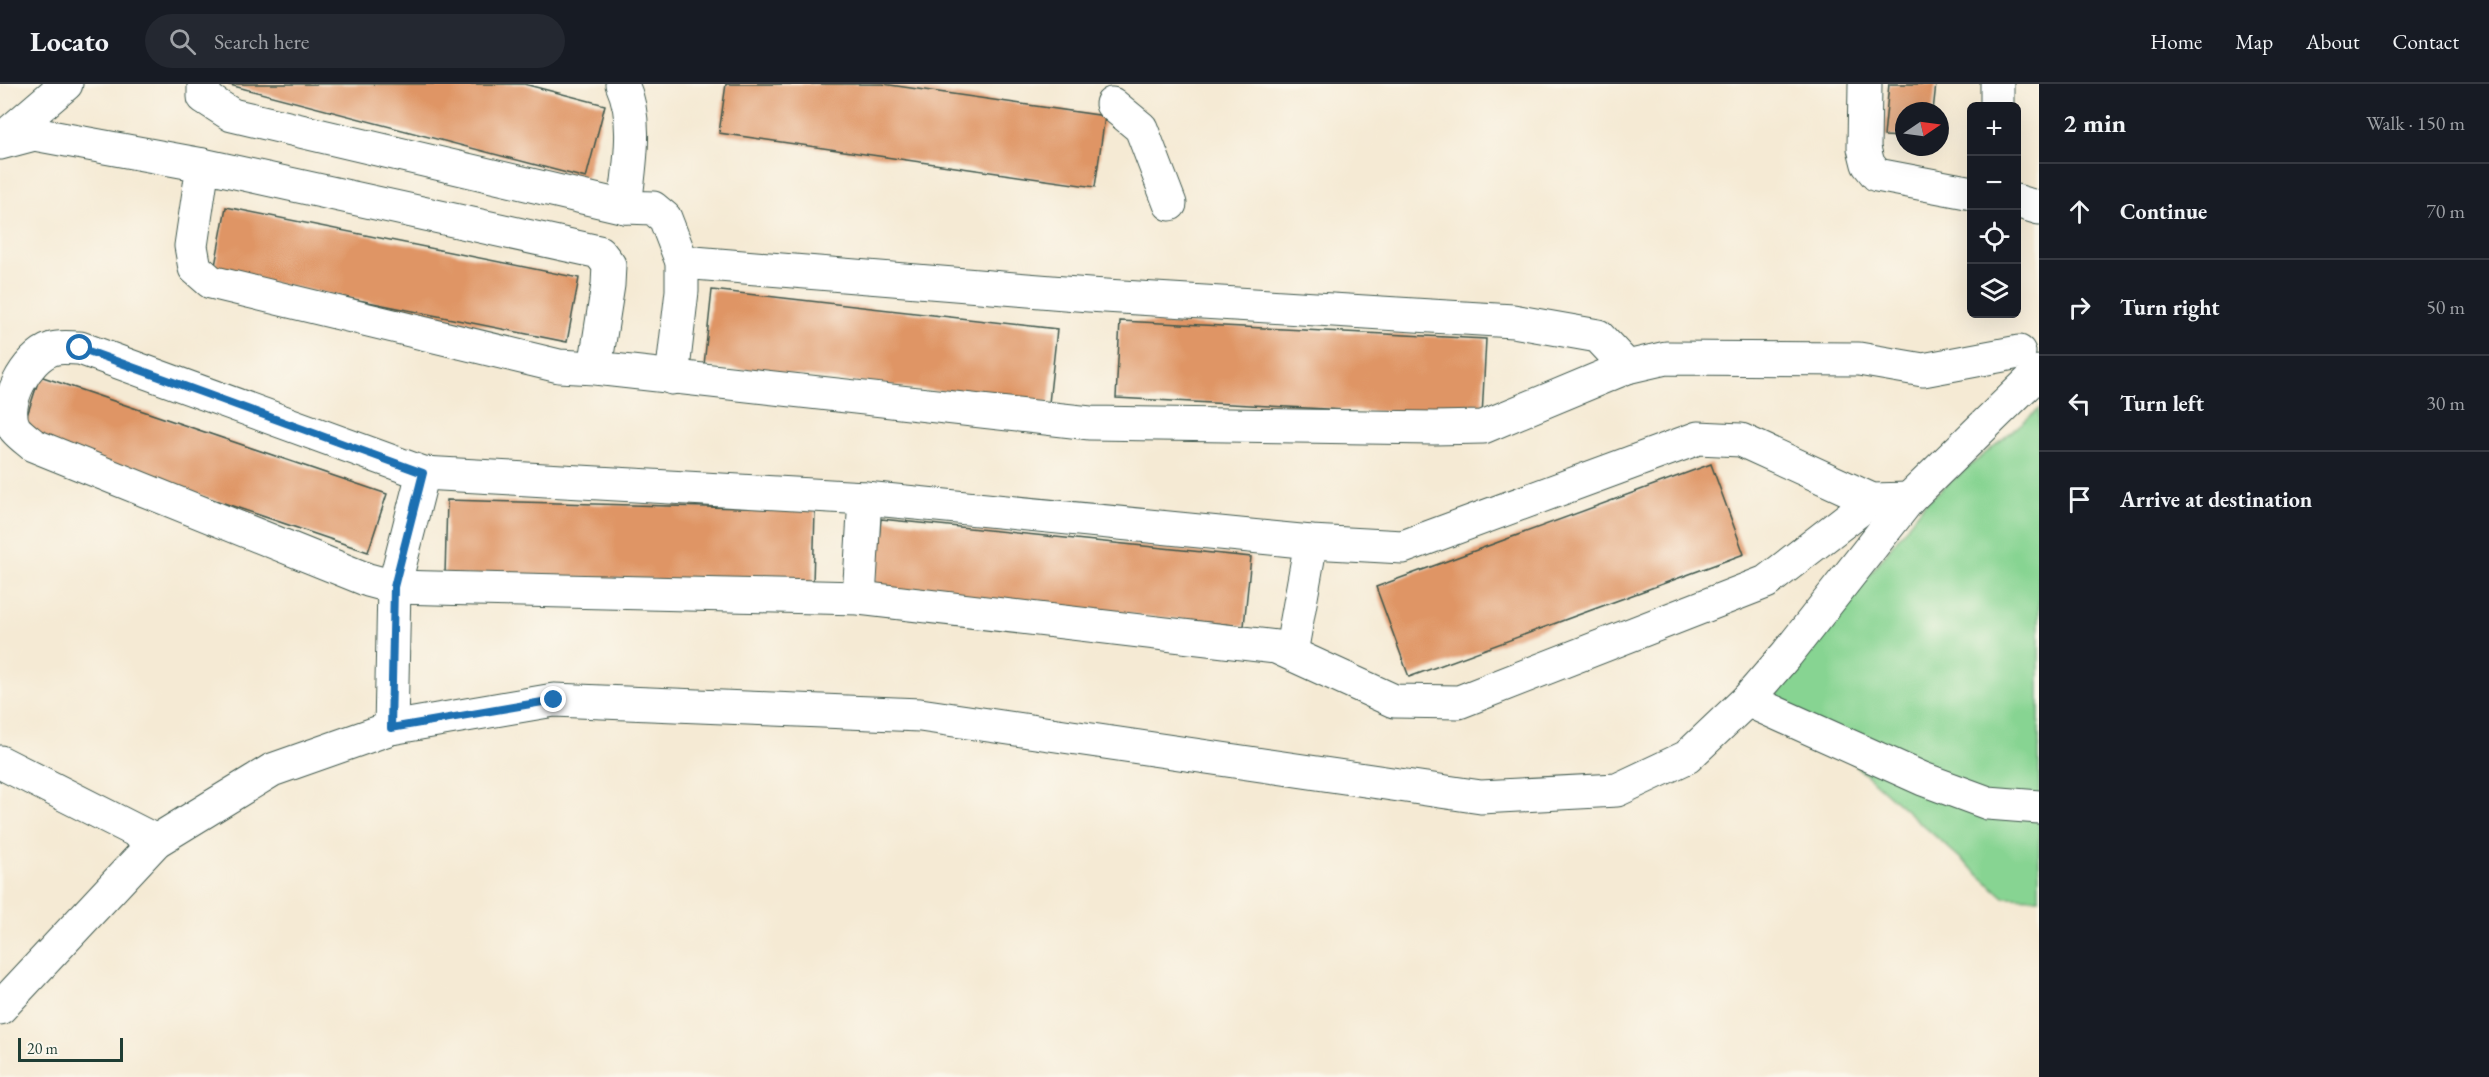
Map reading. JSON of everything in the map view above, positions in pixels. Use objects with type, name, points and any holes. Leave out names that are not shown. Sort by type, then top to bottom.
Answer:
[{"type":"street","points":[[0,142],[66,84]]},
{"type":"street","points":[[204,84],[204,97],[232,115],[625,207],[653,208],[664,218],[682,262],[682,291],[672,378]]},
{"type":"street","points":[[622,84],[629,99],[631,147],[625,207]]},
{"type":"street","points":[[1865,84],[1864,148],[1868,164],[1877,175],[1967,192]]},
{"type":"street","points":[[1997,84],[1997,102]]},
{"type":"street","points":[[1112,104],[1141,129],[1170,204]]},
{"type":"street","points":[[0,142],[34,134],[203,165],[599,252],[609,265],[595,368]]},
{"type":"street","points":[[203,165],[191,246],[195,268],[211,282],[559,366],[595,368],[1090,423],[1434,428],[1483,427],[1627,367],[1666,358],[1859,358],[1923,370],[2029,362]]},
{"type":"street","points":[[2021,203],[2039,208]]},
{"type":"street","points":[[682,262],[1089,295],[1512,321],[1598,336],[1627,367]]},
{"type":"street","points":[[1872,500],[1766,582],[1459,702],[1394,700],[1276,647],[859,598],[394,587],[368,580],[33,445],[14,428],[10,408],[16,383],[35,360],[52,349],[80,348],[423,473],[865,498],[1311,542],[1403,547],[1698,438],[1741,440],[1872,500],[1909,499]]},
{"type":"street","points":[[0,1008],[156,841],[272,770],[391,728],[554,700],[920,715],[1481,797],[1617,790],[1687,758],[1747,700],[1787,654],[1909,499],[2029,362]]},
{"type":"street","points":[[391,728],[394,587],[423,473]]},
{"type":"street","points":[[859,598],[865,498]]},
{"type":"street","points":[[1291,652],[1311,542]]},
{"type":"street","points":[[1747,700],[1923,779],[1988,803],[2039,807]]},
{"type":"street","points":[[0,762],[156,841]]},
{"type":"green space","points":[[2039,409],[2039,898],[2004,897],[1776,695],[1925,503]]},
{"type":"building","points":[[226,84],[524,84],[605,105],[586,178]]},
{"type":"building","points":[[726,84],[883,84],[1105,116],[1095,187],[719,133]]},
{"type":"building","points":[[1889,84],[1936,84],[1934,102],[1895,102],[1895,137],[1884,136]]},
{"type":"building","points":[[226,207],[579,278],[567,342],[214,271]]},
{"type":"building","points":[[712,290],[1057,329],[1049,403],[704,365]]},
{"type":"building","points":[[1120,321],[1486,339],[1482,417],[1116,398]]},
{"type":"building","points":[[40,376],[387,494],[368,552],[21,434]]},
{"type":"building","points":[[1711,464],[1744,554],[1409,677],[1376,587]]},
{"type":"building","points":[[447,500],[815,510],[813,584],[445,575]]},
{"type":"building","points":[[881,519],[1251,557],[1244,626],[874,588]]},
{"type":"route","points":[[80,348],[423,473],[394,587],[391,728],[554,700]]}]
